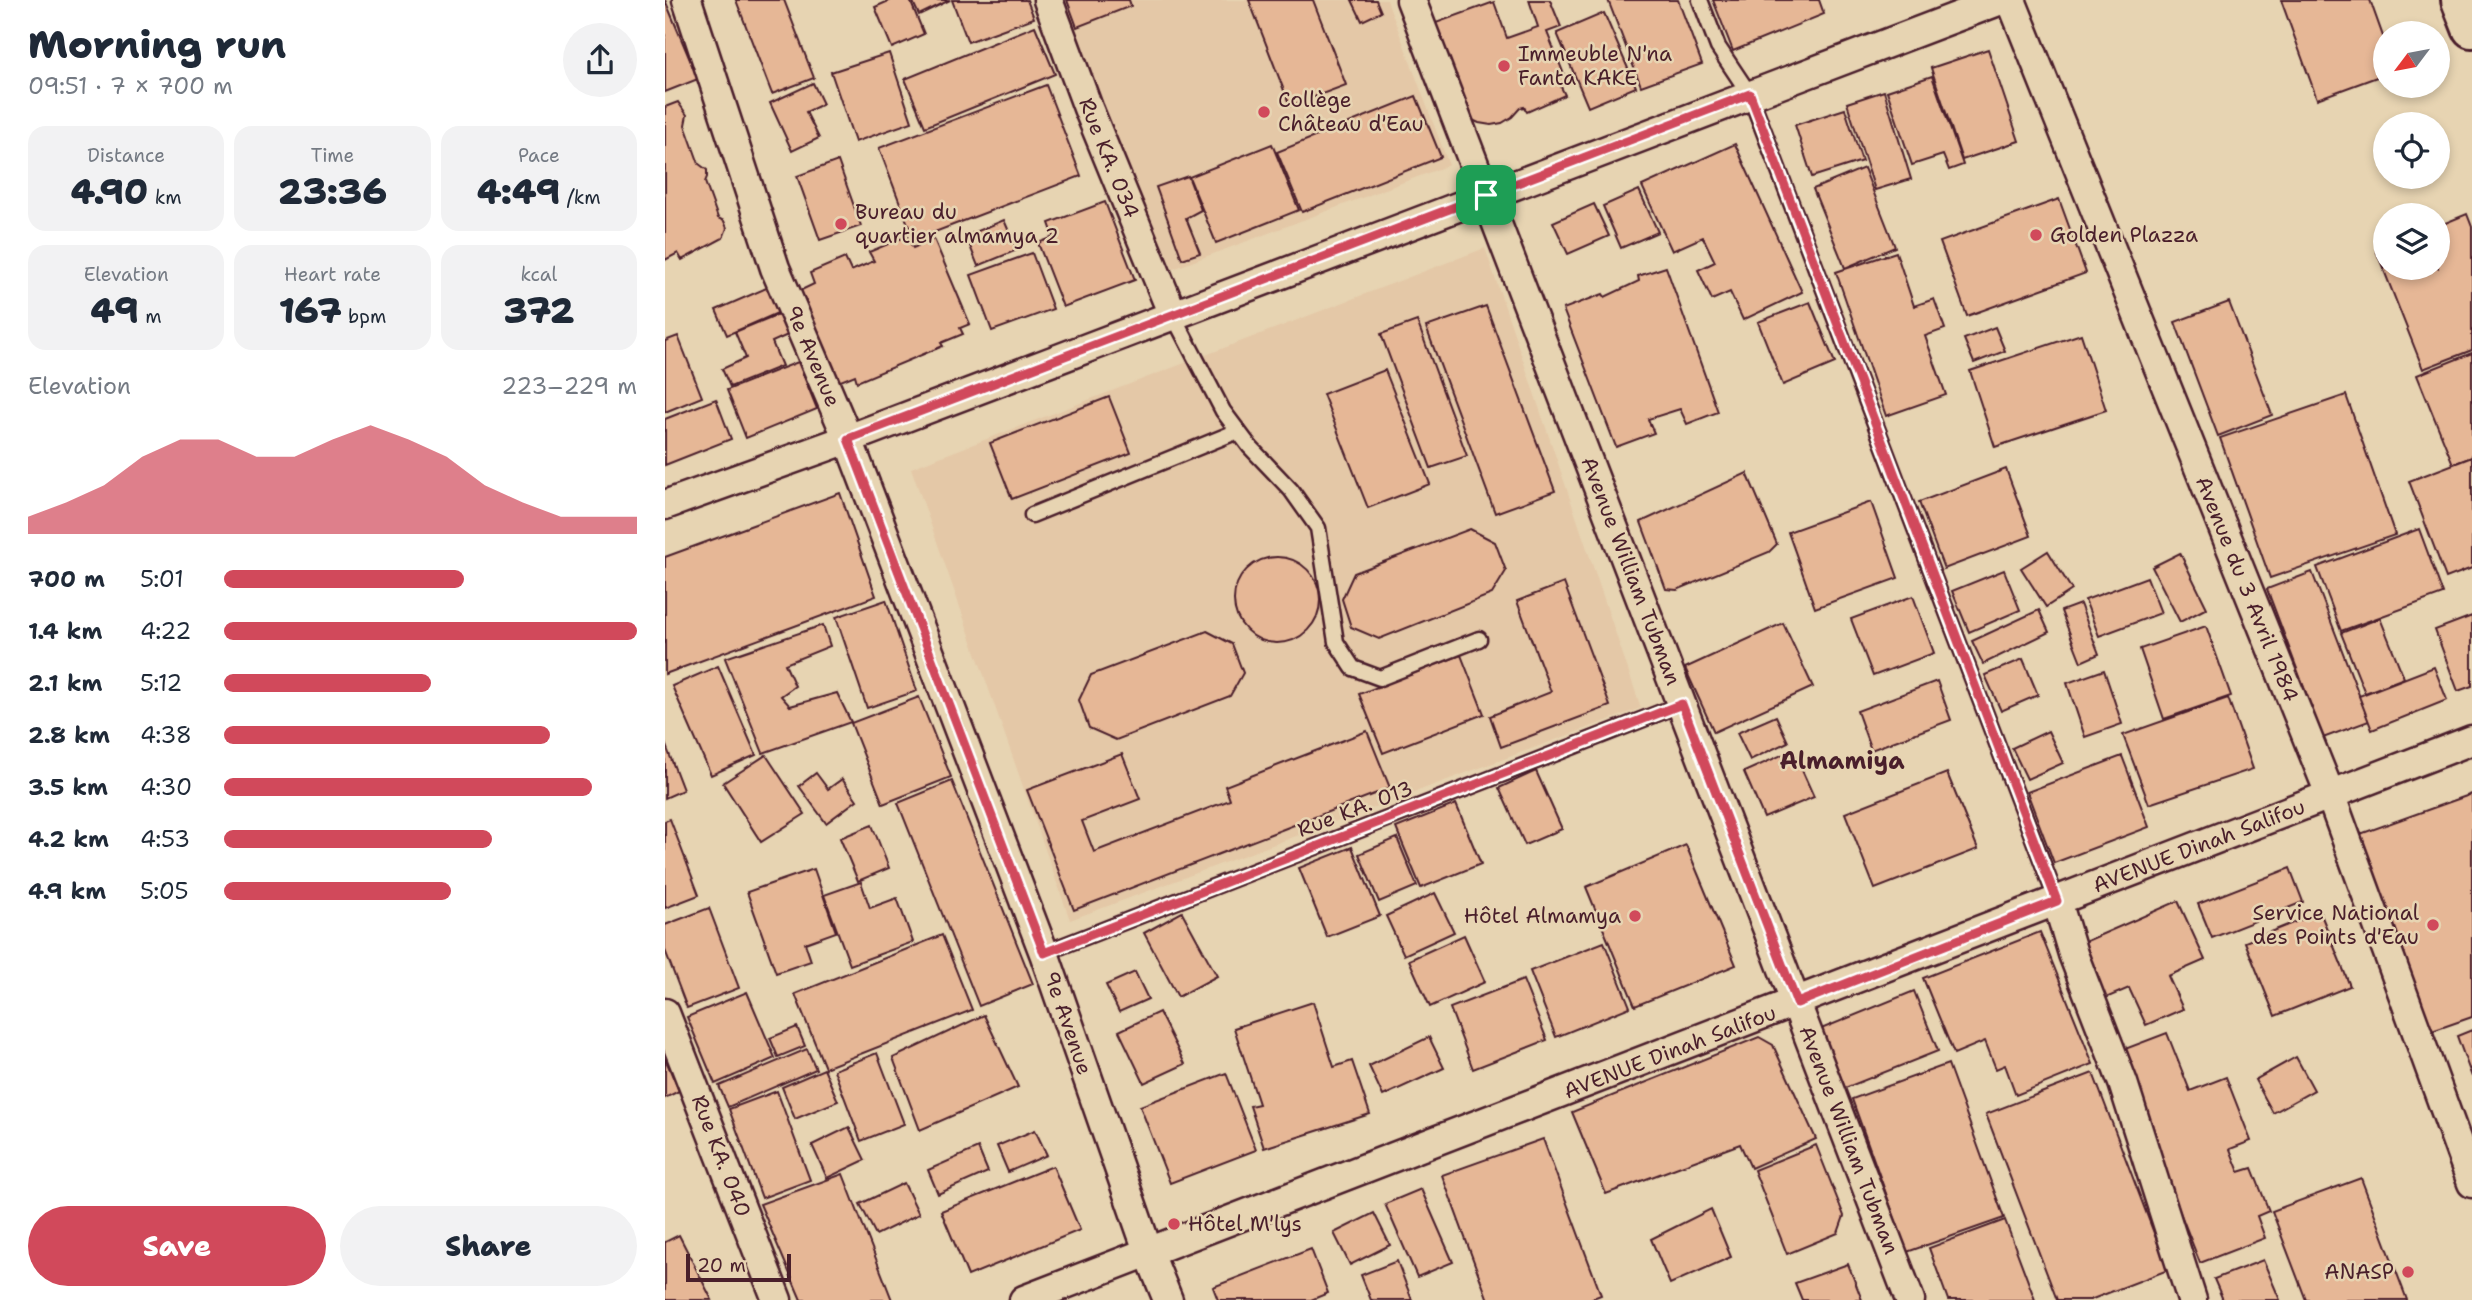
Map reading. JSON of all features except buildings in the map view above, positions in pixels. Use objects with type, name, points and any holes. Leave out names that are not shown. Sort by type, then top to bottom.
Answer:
[{"type":"main road","points":[[2461,0],[2472,28]]},
{"type":"street","name":"9e Avenue","points":[[687,0],[775,268],[848,439],[1044,953],[1148,1251],[1168,1300]]},
{"type":"street","name":"Rue KA. 034","points":[[1048,0],[1173,315]]},
{"type":"street","name":"Avenue William Tubman","points":[[1411,0],[1910,1300]]},
{"type":"street","points":[[665,506],[848,439],[2001,0]]},
{"type":"street","name":"Avenue du 3 Avril 1984","points":[[2011,0],[2330,794],[2472,1183]]},
{"type":"street","name":"AVENUE Dinah Salifou","points":[[1024,1300],[2472,740]]},
{"type":"street","points":[[2057,901],[2073,954],[2123,1083],[2192,1300]]},
{"type":"street","name":"Rue KA. 040","points":[[665,1013],[777,1300]]},
{"type":"lane","points":[[1700,0],[1718,47],[1750,94],[2057,901]]},
{"type":"lane","points":[[1173,315],[1223,411],[1250,447],[1291,490],[1318,528],[1336,642],[1353,668],[1380,678],[1479,639]]},
{"type":"lane","points":[[1033,515],[1238,431]]},
{"type":"lane","name":"Rue KA. 013","points":[[1044,953],[1682,704]]},
{"type":"shaded area","name":"Collège Château d'Eau","points":[[1054,0],[1387,0],[1449,165],[1173,269],[1075,60]]},
{"type":"shaded area","points":[[1485,248],[1641,708],[1070,920],[911,468]]},
{"type":"place","name":"Immeuble N'na Fanta KAKE","points":[[1504,66]]},
{"type":"place","name":"Collège Château d'Eau","points":[[1264,112]]},
{"type":"place","name":"Bureau du quartier almamya 2","points":[[841,224]]},
{"type":"place","name":"Golden Plazza","points":[[2036,235]]},
{"type":"place","name":"Hôtel Almamya","points":[[1635,916]]},
{"type":"place","name":"Service National des Points d'Eau","points":[[2433,925]]},
{"type":"place","name":"Hôtel M'lys","points":[[1174,1224]]},
{"type":"place","name":"ANASP","points":[[2408,1272]]},
{"type":"district","name":"Almamiya","points":[[1842,761]]},
{"type":"route","points":[[1750,94],[2057,901],[1797,1003],[1682,704],[1044,953],[848,439],[1486,195],[1750,94]]}]
